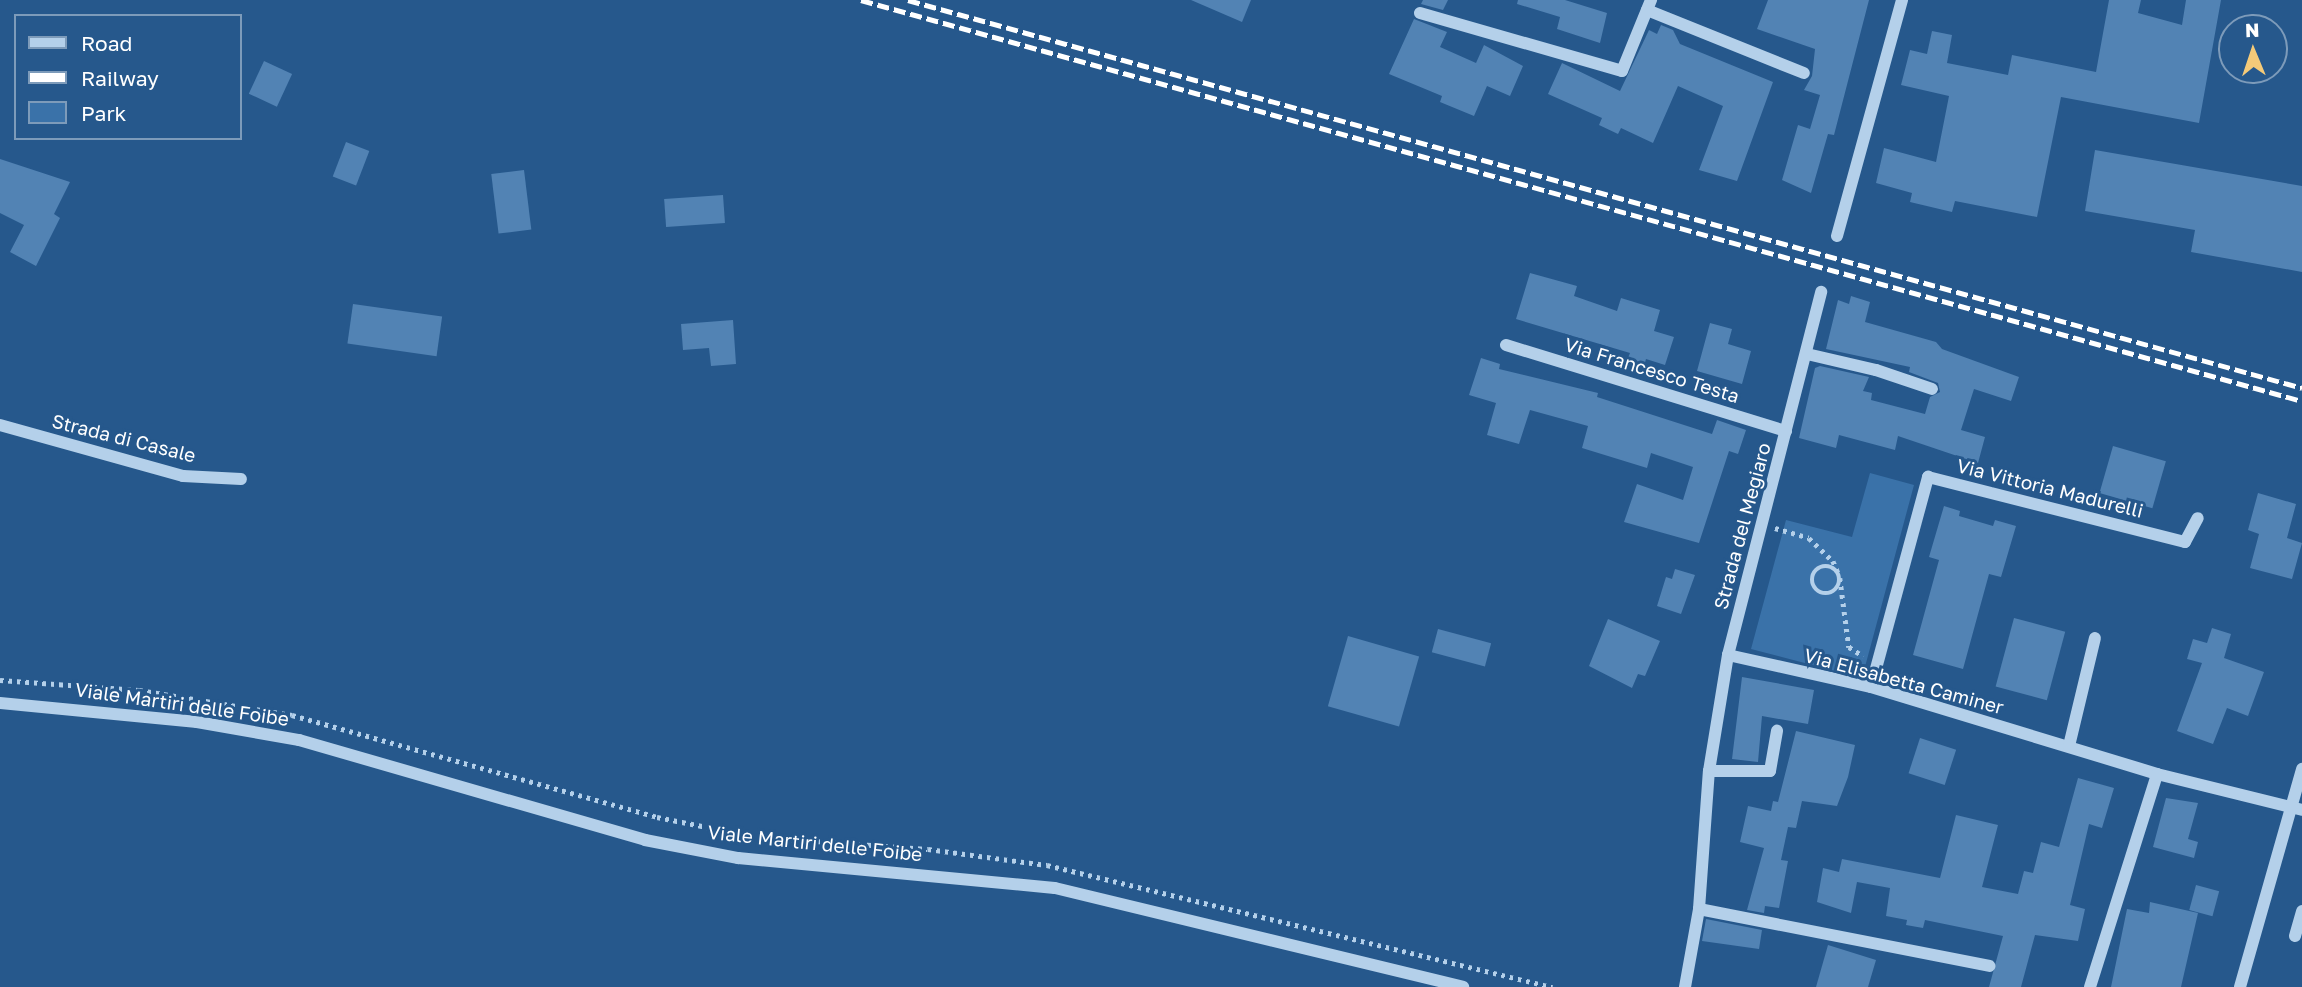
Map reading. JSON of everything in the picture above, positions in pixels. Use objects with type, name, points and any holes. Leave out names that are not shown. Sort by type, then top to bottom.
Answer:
[{"type":"street","points":[[1838,236],[1902,0]]},
{"type":"street","points":[[1420,13],[1622,71],[1649,5],[1804,73]]},
{"type":"street","name":"Strada del Megiaro","points":[[1685,987],[1699,909],[1709,771],[1728,655],[1821,292]]},
{"type":"street","name":"Via Francesco Testa","points":[[1506,345],[1786,431]]},
{"type":"street","points":[[1807,355],[1876,370],[1932,389]]},
{"type":"street","name":"Strada di Casale","points":[[0,425],[183,476],[241,479]]},
{"type":"street","name":"Via Vittoria Madurelli","points":[[1871,687],[1928,477],[2185,542],[2198,518]]},
{"type":"street","points":[[2068,746],[2095,638]]},
{"type":"street","name":"Via Elisabetta Caminer","points":[[1728,655],[1871,687],[2157,774],[2296,808]]},
{"type":"street","name":"Viale Martiri delle Foibe","points":[[0,703],[197,722],[299,740],[645,840],[738,858],[1055,888],[1463,987]]},
{"type":"street","points":[[1709,771],[1770,771],[1777,731]]},
{"type":"street","points":[[2240,987],[2296,808],[2302,769]]},
{"type":"street","points":[[2090,987],[2157,774]]},
{"type":"street","points":[[1699,909],[1989,966]]},
{"type":"street","points":[[2295,936],[2302,911]]},
{"type":"path","points":[[1761,523],[1809,538],[1833,561],[1839,575],[1850,647],[1878,664]]},
{"type":"path","points":[[1831,567],[1839,575],[1839,587],[1828,595],[1813,586],[1818,569],[1831,567]]},
{"type":"path","points":[[0,680],[139,690],[292,715],[657,817],[757,837],[928,849],[1047,864],[1552,987]]},
{"type":"green space","points":[[1870,473],[1914,485],[1862,678],[1751,649],[1786,520],[1852,537]]},
{"type":"building","points":[[1191,0],[1251,0],[1242,22]]},
{"type":"building","points":[[1423,0],[1448,0],[1443,10],[1421,4]]},
{"type":"building","points":[[1518,0],[1565,0],[1607,13],[1600,43],[1557,29],[1560,17],[1517,4]]},
{"type":"building","points":[[1768,0],[1869,0],[1834,135],[1828,134],[1811,193],[1782,180],[1798,125],[1810,129],[1820,95],[1804,90],[1812,76],[1815,49],[1757,29]]},
{"type":"building","points":[[2109,0],[2141,0],[2138,13],[2182,25],[2186,0],[2221,0],[2199,123],[2061,97],[2037,217],[1955,201],[1952,212],[1910,202],[1912,193],[1876,183],[1884,148],[1936,162],[1949,96],[1901,85],[1910,50],[1927,54],[1932,31],[1952,35],[1947,63],[2008,75],[2012,55],[2096,72]]},
{"type":"building","points":[[1414,19],[1447,32],[1440,47],[1476,63],[1484,45],[1523,66],[1510,96],[1487,86],[1474,116],[1440,102],[1442,96],[1389,74]]},
{"type":"building","points":[[1661,25],[1673,30],[1680,44],[1773,82],[1737,181],[1699,170],[1723,106],[1678,86],[1653,143],[1621,128],[1618,134],[1599,125],[1602,118],[1548,94],[1562,63],[1620,91],[1649,30],[1657,34]]},
{"type":"building","points":[[264,61],[292,74],[277,107],[249,94]]},
{"type":"building","points":[[346,142],[369,151],[356,186],[333,177]]},
{"type":"building","points":[[2095,150],[2302,186],[2302,272],[2191,252],[2195,230],[2085,211]]},
{"type":"building","points":[[0,159],[70,182],[54,214],[60,218],[36,266],[10,252],[24,225],[0,213]]},
{"type":"building","points":[[524,170],[531,230],[499,234],[491,174]]},
{"type":"building","points":[[723,195],[725,223],[666,227],[664,199]]},
{"type":"building","points":[[1530,273],[1577,286],[1574,296],[1617,311],[1621,298],[1660,310],[1654,331],[1674,337],[1665,365],[1646,359],[1644,366],[1627,360],[1630,353],[1516,319]]},
{"type":"building","points":[[1851,296],[1870,302],[1865,322],[1936,342],[1942,349],[2019,377],[2011,401],[1974,389],[1961,430],[1985,437],[1978,463],[1898,436],[1895,450],[1839,435],[1836,448],[1799,438],[1815,368],[1820,366],[1869,377],[1863,391],[1872,393],[1871,400],[1925,414],[1930,397],[1940,392],[1938,383],[1909,372],[1910,367],[1826,349],[1838,300],[1849,304]]},
{"type":"building","points":[[353,304],[442,317],[437,356],[347,344]]},
{"type":"building","points":[[733,320],[736,364],[711,366],[709,348],[683,350],[681,324]]},
{"type":"building","points":[[1710,323],[1732,329],[1728,344],[1751,351],[1742,384],[1697,371]]},
{"type":"building","points":[[1481,358],[1500,364],[1499,369],[1598,393],[1597,397],[1712,434],[1717,420],[1746,430],[1738,454],[1729,451],[1699,543],[1624,522],[1637,484],[1683,500],[1693,467],[1651,453],[1647,468],[1582,448],[1588,426],[1530,410],[1519,444],[1487,435],[1496,403],[1469,395]]},
{"type":"building","points":[[2113,446],[2166,461],[2152,508],[2099,493]]},
{"type":"building","points":[[2258,493],[2296,504],[2287,538],[2302,543],[2292,579],[2250,568],[2259,534],[2248,530]]},
{"type":"building","points":[[1944,506],[1960,511],[1959,516],[1993,526],[1995,520],[2016,526],[2001,577],[1989,574],[1963,669],[1913,655],[1939,560],[1929,557]]},
{"type":"building","points":[[1675,569],[1695,575],[1681,614],[1657,606],[1666,577],[1672,579]]},
{"type":"building","points":[[2014,618],[2065,632],[2047,700],[1996,687]]},
{"type":"building","points":[[1608,619],[1660,641],[1645,676],[1638,674],[1632,688],[1589,666]]},
{"type":"building","points":[[2212,628],[2231,634],[2224,658],[2264,672],[2248,716],[2227,708],[2213,744],[2177,731],[2202,663],[2187,659],[2193,639],[2207,643]]},
{"type":"building","points":[[1438,629],[1491,643],[1485,666],[1432,652]]},
{"type":"building","points":[[1348,636],[1419,656],[1399,727],[1328,706]]},
{"type":"building","points":[[1742,677],[1814,690],[1808,724],[1762,716],[1758,762],[1732,759]]},
{"type":"building","points":[[1796,731],[1855,745],[1848,777],[1837,806],[1802,801],[1796,828],[1788,827],[1781,860],[1788,861],[1779,908],[1765,906],[1764,913],[1747,910],[1764,848],[1740,842],[1748,806],[1771,811],[1773,801],[1778,802]]},
{"type":"building","points":[[1920,738],[1956,750],[1945,785],[1909,773]]},
{"type":"building","points":[[2078,778],[2114,788],[2102,828],[2089,824],[2070,905],[2085,909],[2078,941],[2035,935],[2021,987],[1989,987],[2003,936],[1925,920],[1923,928],[1906,925],[1907,920],[1886,916],[1890,888],[1857,882],[1851,913],[1817,902],[1823,868],[1839,872],[1842,859],[1940,878],[1956,815],[1998,825],[1982,887],[2018,894],[2024,871],[2033,873],[2041,842],[2059,847]]},
{"type":"building","points":[[2166,798],[2198,803],[2188,839],[2198,842],[2194,858],[2153,847]]},
{"type":"building","points":[[2196,885],[2219,891],[2212,916],[2189,910]]},
{"type":"building","points":[[2150,902],[2198,913],[2181,987],[2111,987],[2127,909],[2149,913]]},
{"type":"building","points":[[1706,919],[1762,930],[1759,949],[1702,941]]},
{"type":"building","points":[[1828,945],[1876,960],[1868,987],[1816,987]]},
{"type":"railway","points":[[861,0],[2302,401]]},
{"type":"railway","points":[[908,0],[2302,388]]}]
